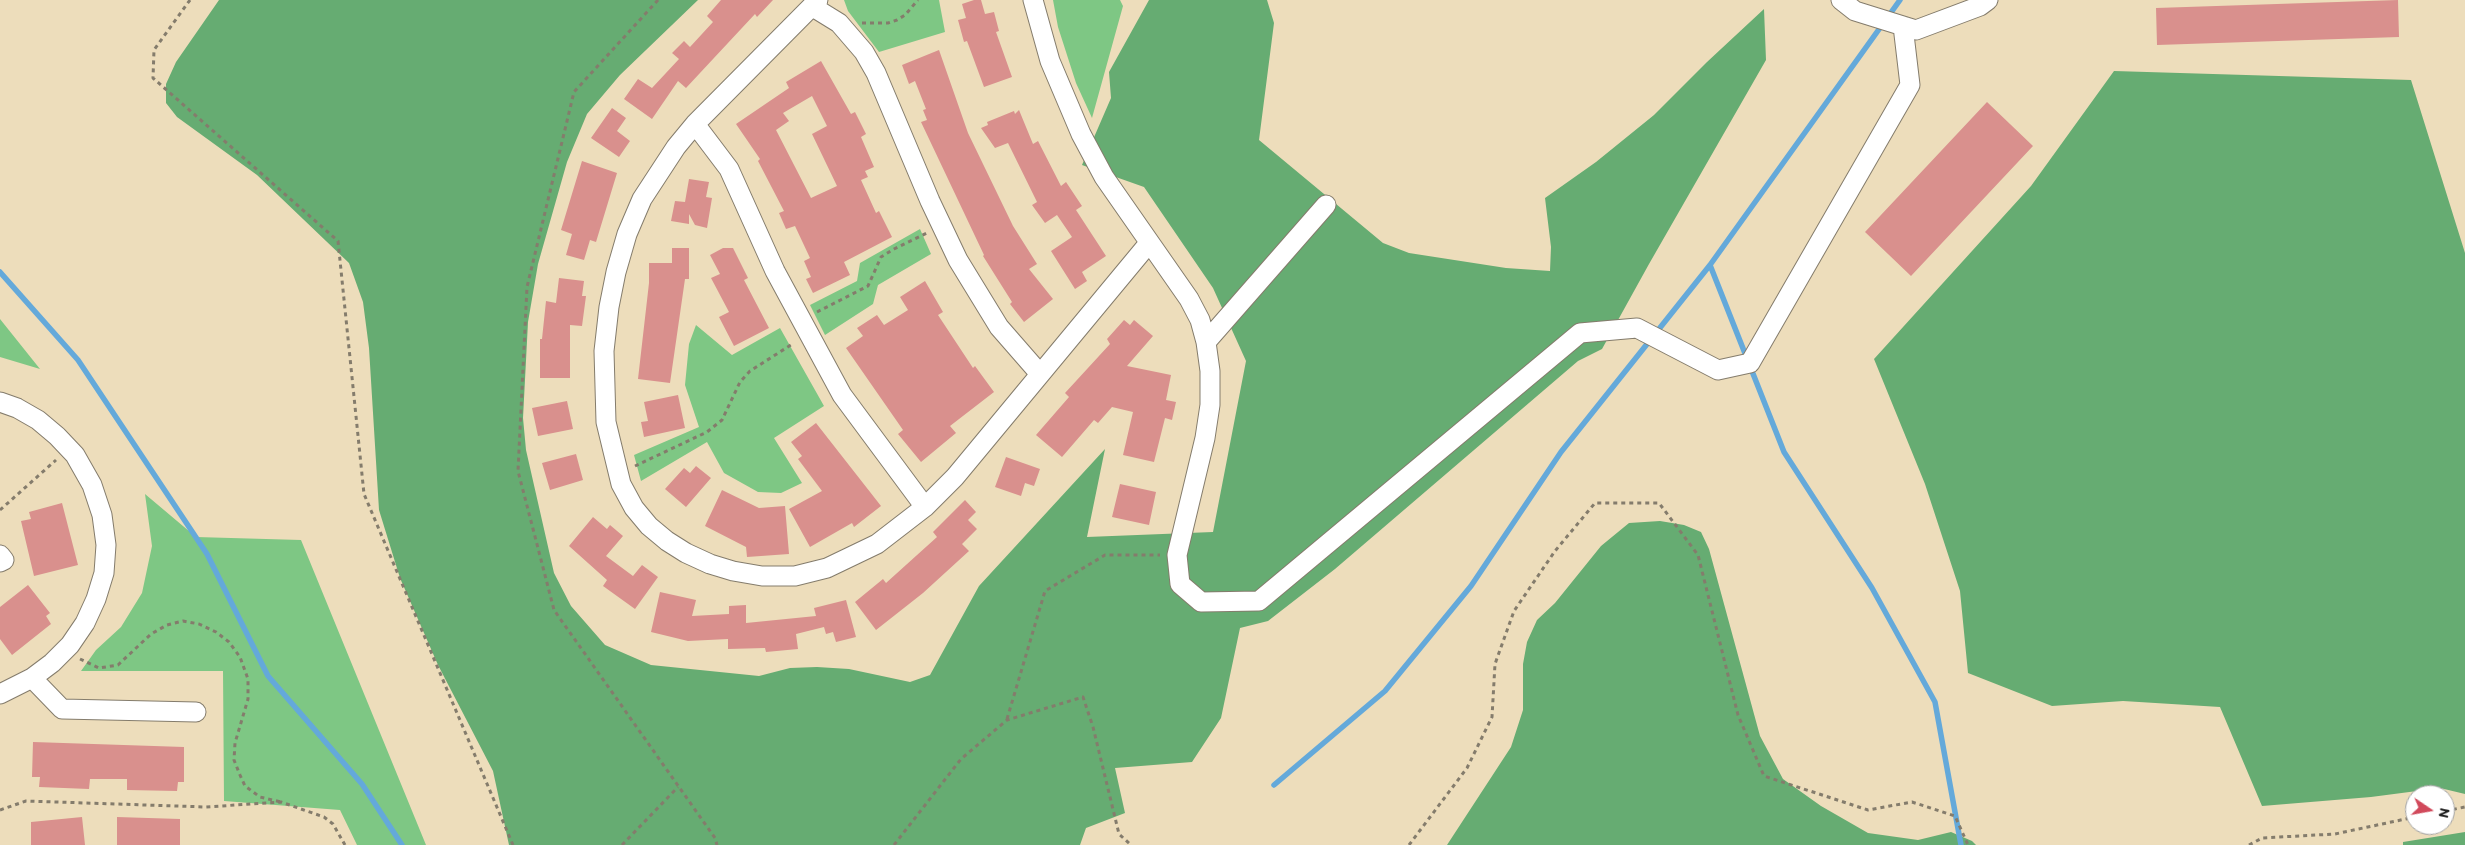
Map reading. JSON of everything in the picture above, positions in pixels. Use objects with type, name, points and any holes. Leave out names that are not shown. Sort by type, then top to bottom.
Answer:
[{"type":"street","points":[[1033,0],[1050,61],[1081,134],[1104,177],[1148,243],[1189,299],[1200,320],[1206,342],[1210,371],[1210,405],[1205,438],[1177,555],[1180,584],[1201,602],[1258,601],[1580,333],[1638,328],[1718,370],[1750,363],[1910,85],[1903,26]]},
{"type":"street","points":[[1841,0],[1854,11],[1916,30],[1980,6],[1988,0]]},
{"type":"street","points":[[1040,374],[999,327],[978,297],[941,226],[876,73],[860,47],[839,23],[815,3],[695,124],[662,166],[642,199],[627,234],[612,289],[604,351],[606,422],[618,474],[634,508],[649,526],[667,541],[686,553],[710,564],[733,571],[762,576],[795,576],[827,568],[877,544],[925,507],[970,459],[1148,243]]},
{"type":"street","points":[[695,124],[729,169],[775,272],[842,395],[925,507]]},
{"type":"street","points":[[1206,342],[1326,205]]},
{"type":"street","points":[[0,402],[17,408],[38,420],[69,449],[92,485],[102,515],[106,545],[104,573],[96,599],[85,623],[52,664],[32,678],[0,694]]},
{"type":"street","points":[[0,556],[4,560],[0,562]]},
{"type":"street","points":[[32,678],[62,709],[196,712]]},
{"type":"path","points":[[190,0],[154,50],[153,78],[338,241],[364,494],[513,845]]},
{"type":"path","points":[[658,0],[574,92],[527,287],[518,471],[554,610],[715,838],[717,845]]},
{"type":"path","points":[[839,23],[888,23],[905,15],[918,0]]},
{"type":"path","points":[[618,474],[707,432],[722,420],[740,382],[750,371],[804,328],[868,286],[881,258],[894,249],[941,226]]},
{"type":"path","points":[[0,510],[69,449]]},
{"type":"path","points":[[1409,845],[1468,768],[1492,717],[1495,664],[1514,611],[1555,551],[1594,503],[1659,503],[1698,555],[1738,715],[1764,776],[1868,810],[1912,802],[1955,816],[1968,845]]},
{"type":"path","points":[[1007,720],[1045,591],[1105,555],[1177,555]]},
{"type":"path","points":[[65,650],[90,665],[99,668],[110,667],[118,665],[151,634],[167,625],[183,621],[199,624],[216,632],[229,642],[240,658],[248,679],[248,699],[235,743],[234,760],[245,786],[260,797],[324,817],[333,824],[345,845]]},
{"type":"path","points":[[894,845],[961,759],[1007,720],[1083,698],[1093,727],[1119,834],[1131,845]]},
{"type":"path","points":[[622,845],[678,787]]},
{"type":"path","points":[[0,810],[26,801],[206,808],[281,802]]},
{"type":"path","points":[[2249,845],[2262,838],[2335,834],[2405,819]]},
{"type":"green space","points":[[219,0],[698,0],[620,75],[587,114],[567,162],[538,264],[528,322],[523,418],[526,450],[554,573],[571,606],[605,645],[651,665],[759,676],[790,668],[849,669],[910,682],[930,675],[979,586],[1105,449],[1087,537],[1213,532],[1246,361],[1213,288],[1144,187],[1082,165],[1111,98],[1109,72],[1149,0],[1267,0],[1274,23],[1259,140],[1383,243],[1409,253],[1506,268],[1550,271],[1551,247],[1545,198],[1596,162],[1654,115],[1764,9],[1766,60],[1602,349],[1578,361],[1335,569],[1268,621],[1240,628],[1221,718],[1192,762],[1115,768],[1125,813],[1086,828],[1080,845],[509,845],[493,771],[438,665],[400,578],[379,510],[369,348],[363,302],[349,263],[257,175],[177,117],[166,103],[166,84],[176,62]]},
{"type":"green space","points":[[844,0],[939,0],[945,32],[879,52],[848,11]]},
{"type":"green space","points":[[1053,0],[1120,0],[1123,6],[1092,118],[1076,83],[1058,27]]},
{"type":"green space","points":[[2114,71],[2411,80],[2465,253],[2465,794],[2455,792],[2455,785],[2405,785],[2405,793],[2262,806],[2220,707],[2123,701],[2052,706],[1968,673],[1960,591],[1925,484],[1874,359],[2031,186]]},
{"type":"green space","points":[[920,229],[931,254],[878,285],[873,304],[825,335],[810,305],[857,281],[860,263]]},
{"type":"green space","points":[[0,319],[40,369],[0,357]]},
{"type":"green space","points":[[696,325],[732,355],[780,328],[824,406],[774,438],[802,483],[781,493],[758,492],[724,473],[707,442],[641,481],[634,455],[699,427],[685,385],[689,344]]},
{"type":"green space","points":[[145,494],[196,537],[301,540],[426,845],[357,845],[340,810],[224,801],[223,671],[81,671],[96,650],[121,627],[142,593],[152,546]]},
{"type":"green space","points":[[1660,521],[1684,525],[1701,532],[1709,549],[1760,736],[1783,779],[1821,806],[1868,833],[1918,840],[1951,832],[1972,841],[1976,845],[1447,845],[1511,747],[1523,710],[1523,664],[1527,642],[1537,620],[1555,603],[1601,546],[1629,523]]},
{"type":"green space","points":[[2465,832],[2465,845],[2403,845],[2403,842]]},
{"type":"building","points":[[721,0],[773,0],[757,17],[755,14],[686,88],[678,81],[652,119],[624,99],[638,79],[652,88],[679,59],[672,53],[684,41],[690,47],[713,22],[707,16]]},
{"type":"building","points":[[981,0],[985,14],[994,12],[999,31],[996,32],[1012,77],[984,87],[967,41],[964,42],[958,20],[966,18],[962,4]]},
{"type":"building","points":[[2398,0],[2399,37],[2157,45],[2156,8]]},
{"type":"building","points":[[939,50],[968,133],[1013,226],[1037,264],[1029,269],[1053,299],[1024,322],[1010,304],[1012,302],[983,256],[921,122],[927,120],[923,110],[926,109],[915,81],[909,84],[902,65]]},
{"type":"building","points":[[821,61],[851,114],[855,112],[866,134],[861,137],[874,167],[865,171],[868,177],[861,180],[876,213],[879,211],[892,237],[844,262],[850,275],[813,293],[806,279],[811,277],[804,261],[810,258],[795,226],[786,229],[779,213],[784,211],[758,161],[760,159],[736,124],[789,88],[786,82]],"holes":[[[812,96],[827,126],[812,134],[837,186],[811,198],[776,130],[789,121],[783,113]]]},
{"type":"building","points":[[1987,102],[2033,146],[1911,276],[1865,232]]},
{"type":"building","points":[[612,108],[626,118],[617,131],[630,141],[619,157],[591,138]]},
{"type":"building","points":[[1019,110],[1033,144],[1038,141],[1061,186],[1066,182],[1082,206],[1076,210],[1106,256],[1082,272],[1087,281],[1075,289],[1051,251],[1072,237],[1057,215],[1045,223],[1032,205],[1037,202],[1008,143],[995,148],[981,128],[988,125],[987,122],[1014,111],[1015,114]]},
{"type":"building","points":[[582,161],[617,173],[596,242],[590,240],[584,260],[566,255],[572,234],[561,230]]},
{"type":"building","points":[[689,179],[709,182],[706,197],[712,198],[707,228],[695,225],[689,214],[689,224],[671,221],[675,201],[685,202]]},
{"type":"building","points":[[672,248],[689,248],[689,279],[685,279],[670,383],[638,379],[649,283],[649,263],[672,263]]},
{"type":"building","points":[[723,248],[733,248],[748,278],[744,280],[769,328],[734,346],[719,317],[729,312],[711,278],[720,274],[710,255]]},
{"type":"building","points":[[559,278],[584,281],[582,296],[586,296],[582,326],[570,325],[570,378],[540,378],[540,339],[542,339],[546,301],[556,303]]},
{"type":"building","points":[[925,281],[943,312],[938,315],[973,368],[975,366],[994,392],[950,426],[956,433],[921,462],[898,434],[903,430],[846,348],[863,336],[857,328],[877,315],[884,325],[908,310],[900,297]]},
{"type":"building","points":[[1124,320],[1130,325],[1134,320],[1153,336],[1127,366],[1171,375],[1166,400],[1176,402],[1172,420],[1165,418],[1154,462],[1123,455],[1133,412],[1112,407],[1098,423],[1094,420],[1062,457],[1036,435],[1069,397],[1065,393],[1110,344],[1107,339]]},
{"type":"building","points":[[678,395],[685,428],[644,437],[641,422],[648,421],[644,402]]},
{"type":"building","points":[[567,401],[573,429],[538,436],[532,408]]},
{"type":"building","points":[[816,423],[881,506],[854,527],[852,523],[810,547],[789,509],[822,491],[798,459],[802,456],[791,442]]},
{"type":"building","points":[[576,454],[583,480],[550,490],[542,463]]},
{"type":"building","points":[[1006,457],[1040,469],[1034,486],[1025,483],[1021,496],[995,487]]},
{"type":"building","points":[[696,466],[711,478],[686,507],[665,489],[684,468],[690,473]]},
{"type":"building","points":[[1120,484],[1156,492],[1149,525],[1112,517]]},
{"type":"building","points":[[722,490],[759,508],[785,506],[789,554],[747,557],[746,547],[705,526]]},
{"type":"building","points":[[965,500],[976,512],[968,520],[977,529],[962,544],[969,551],[923,593],[876,630],[855,602],[883,579],[886,583],[937,537],[933,532]]},
{"type":"building","points":[[62,503],[78,565],[34,576],[21,521],[31,519],[29,512]]},
{"type":"building","points":[[593,517],[607,529],[610,525],[623,536],[606,556],[633,576],[642,565],[658,577],[635,609],[603,586],[607,580],[569,546]]},
{"type":"building","points":[[28,585],[50,613],[46,616],[51,624],[12,655],[0,639],[0,607]]},
{"type":"building","points":[[660,592],[696,600],[692,616],[729,614],[729,606],[746,605],[746,623],[816,616],[814,608],[846,600],[856,637],[836,642],[833,632],[826,634],[824,627],[796,634],[798,649],[766,652],[765,648],[728,649],[728,639],[688,641],[651,632]]},
{"type":"building","points":[[33,742],[184,747],[184,782],[178,782],[177,791],[127,790],[127,779],[90,779],[89,789],[39,787],[40,777],[32,777]]},
{"type":"building","points":[[82,817],[85,845],[31,845],[31,822]]},
{"type":"building","points":[[117,817],[180,819],[180,845],[117,845]]},
{"type":"waterway","points":[[1274,785],[1385,691],[1471,586],[1561,452],[1710,265],[1900,0]]},
{"type":"waterway","points":[[1710,265],[1784,452],[1872,588],[1935,702],[1961,845]]},
{"type":"waterway","points":[[0,272],[78,360],[207,554],[268,676],[362,784],[402,845]]}]
